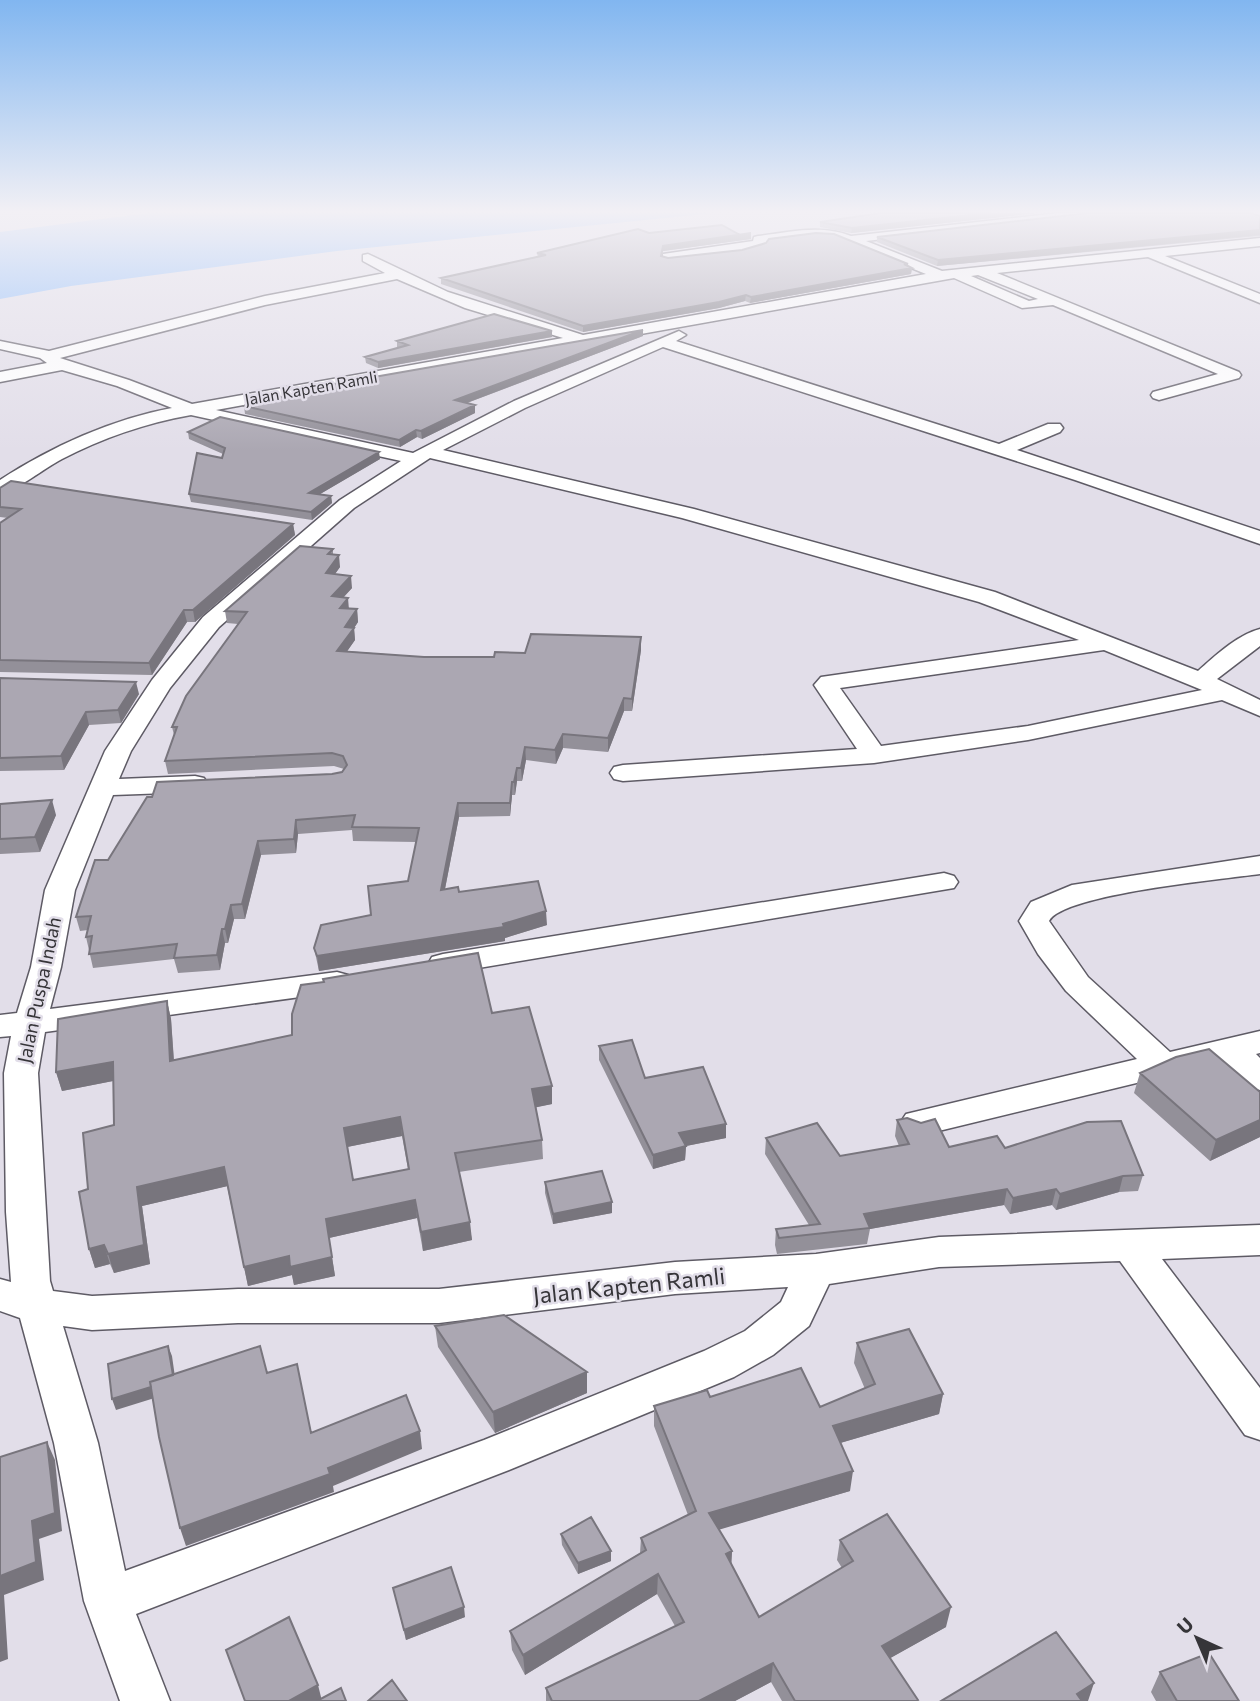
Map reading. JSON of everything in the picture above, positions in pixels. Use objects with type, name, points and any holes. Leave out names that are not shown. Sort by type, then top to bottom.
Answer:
[{"type":"street","points":[[0,377],[304,292]]},
{"type":"street","points":[[439,292],[584,340]]},
{"type":"street","name":"Jalan Kapten Ramli","points":[[3,484],[87,440],[161,415],[846,292]]},
{"type":"street","points":[[995,292],[1027,305]]},
{"type":"street","points":[[1033,292],[1233,375],[1158,395]]},
{"type":"street","points":[[1244,292],[1260,299]]},
{"type":"street","points":[[1001,309],[1054,301]]},
{"type":"street","name":"Jalan Puspa Indah","points":[[145,1701],[108,1601],[76,1443],[30,1281],[21,1073],[15,1025],[46,967],[60,890],[147,685],[308,528],[421,455],[487,418],[576,377],[705,324],[709,317]]},
{"type":"street","points":[[663,342],[1000,450],[1260,538]]},
{"type":"street","points":[[0,345],[56,360],[192,410],[421,455],[757,532],[987,597],[1201,680],[1260,709]]},
{"type":"street","points":[[1000,450],[1054,428]]},
{"type":"street","points":[[3,484],[33,486]]},
{"type":"street","points":[[1201,680],[1224,660],[1260,636]]},
{"type":"street","points":[[874,755],[827,685],[829,682],[1104,644]]},
{"type":"street","points":[[623,773],[874,755],[1028,733],[1225,692]]},
{"type":"street","points":[[103,788],[225,782]]},
{"type":"street","points":[[1164,1065],[1077,984],[1049,947],[1034,921],[1041,908],[1082,891],[1260,865]]},
{"type":"street","points":[[419,968],[944,883]]},
{"type":"street","points":[[15,1025],[254,995],[364,977]]},
{"type":"street","points":[[918,1122],[1245,1046],[1260,1078]]},
{"type":"street","name":"Jalan Kapten Ramli","points":[[0,1295],[37,1306],[92,1313],[238,1306],[439,1306],[675,1278],[816,1270],[939,1252],[1131,1247],[1260,1240]]},
{"type":"street","points":[[1131,1247],[1260,1420]]},
{"type":"street","points":[[108,1601],[494,1456],[719,1364],[759,1343],[795,1314],[816,1270]]},
{"type":"water","points":[[0,292],[36,292],[0,299]]},
{"type":"building","points":[[484,292],[777,292],[751,297],[746,295],[583,326]]},
{"type":"building","points":[[494,314],[552,331],[378,362],[365,357],[408,345],[397,341]]},
{"type":"building","points":[[643,330],[455,400],[475,405],[399,440],[244,406],[266,396],[284,397],[311,388]]},
{"type":"building","points":[[220,417],[379,452],[309,493],[331,496],[311,512],[189,494],[197,453],[222,458],[225,448],[188,432]]},
{"type":"building","points":[[11,481],[293,524],[193,610],[184,610],[149,663],[0,660],[0,523],[21,509],[0,507],[0,488]]},
{"type":"building","points":[[300,546],[333,549],[328,554],[339,555],[326,573],[351,576],[332,596],[348,598],[340,608],[357,609],[345,627],[354,628],[337,651],[424,657],[494,657],[495,652],[525,653],[531,634],[641,637],[632,699],[624,698],[608,738],[563,734],[555,750],[525,747],[521,768],[517,768],[512,782],[510,803],[458,803],[441,890],[458,887],[459,892],[538,881],[546,911],[503,924],[504,927],[317,956],[314,948],[321,925],[371,915],[368,886],[408,881],[419,828],[352,827],[355,815],[296,820],[294,839],[258,841],[242,904],[231,905],[225,929],[222,929],[217,955],[174,958],[177,944],[89,954],[92,936],[86,937],[91,916],[76,917],[95,860],[108,860],[147,797],[152,797],[157,782],[332,774],[342,772],[347,765],[343,756],[332,753],[165,761],[177,727],[172,727],[186,696],[247,612],[225,611]]},
{"type":"building","points":[[0,678],[136,682],[118,710],[86,712],[61,756],[0,758]]},
{"type":"building","points":[[52,800],[35,837],[0,839],[0,804]]},
{"type":"building","points":[[478,953],[492,1013],[529,1007],[552,1086],[532,1089],[542,1140],[455,1153],[470,1222],[421,1232],[415,1200],[326,1219],[332,1257],[290,1267],[289,1256],[244,1267],[224,1167],[137,1187],[144,1245],[108,1254],[104,1245],[89,1249],[79,1192],[88,1189],[83,1133],[114,1125],[113,1062],[56,1072],[58,1019],[167,1001],[170,1061],[292,1035],[292,1014],[301,985],[324,982],[323,979]],"holes":[[[400,1117],[409,1169],[353,1180],[344,1128]]]},
{"type":"building","points":[[632,1040],[645,1078],[703,1067],[726,1124],[679,1133],[686,1146],[653,1155],[599,1046]]},
{"type":"building","points":[[1209,1049],[1260,1092],[1260,1120],[1216,1140],[1140,1073],[1176,1057]]},
{"type":"building","points":[[907,1118],[921,1123],[935,1119],[949,1147],[997,1136],[1005,1148],[1087,1122],[1121,1121],[1143,1175],[1123,1176],[1060,1194],[1056,1189],[1013,1198],[1007,1189],[864,1214],[870,1228],[779,1238],[776,1229],[820,1224],[766,1138],[817,1123],[840,1156],[909,1144],[897,1120]]},
{"type":"building","points":[[602,1171],[612,1202],[553,1214],[545,1182]]},
{"type":"building","points":[[504,1315],[587,1372],[493,1412],[435,1326]]},
{"type":"building","points":[[909,1329],[943,1394],[833,1426],[853,1471],[709,1513],[732,1551],[726,1554],[759,1617],[853,1561],[840,1540],[887,1514],[951,1607],[882,1646],[918,1700],[795,1701],[773,1663],[699,1701],[552,1701],[546,1688],[684,1622],[658,1574],[523,1655],[510,1631],[646,1550],[641,1538],[696,1511],[654,1406],[707,1390],[710,1397],[801,1368],[820,1407],[875,1384],[857,1343]]},
{"type":"building","points":[[168,1346],[173,1375],[150,1382],[151,1387],[112,1399],[108,1364]]},
{"type":"building","points":[[260,1346],[267,1373],[297,1364],[311,1433],[406,1395],[420,1431],[328,1468],[330,1474],[180,1528],[159,1437],[150,1382]]},
{"type":"building","points":[[47,1442],[55,1513],[32,1521],[36,1562],[0,1576],[0,1457]]},
{"type":"building","points":[[591,1517],[611,1551],[578,1563],[561,1534]]},
{"type":"building","points":[[451,1567],[464,1607],[404,1630],[393,1588]]},
{"type":"building","points":[[289,1617],[318,1685],[289,1701],[245,1701],[226,1650]]},
{"type":"building","points":[[1056,1632],[1094,1683],[1077,1694],[1082,1701],[941,1701]]},
{"type":"building","points":[[1209,1653],[1239,1701],[1177,1701],[1160,1672]]},
{"type":"building","points":[[392,1680],[407,1701],[368,1701]]},
{"type":"building","points":[[341,1688],[346,1701],[317,1701]]}]
